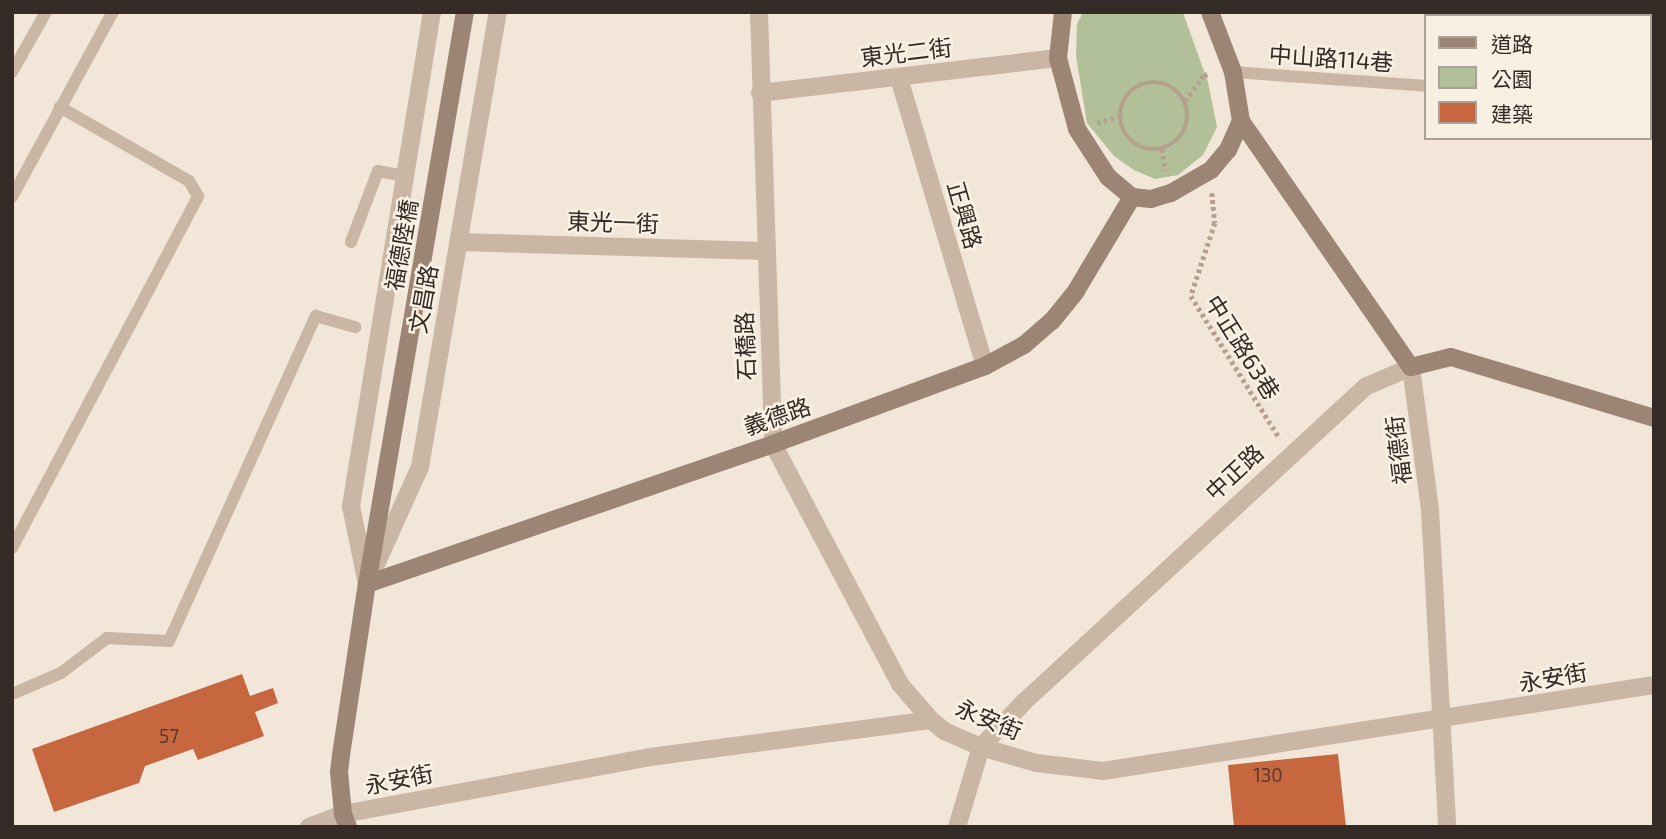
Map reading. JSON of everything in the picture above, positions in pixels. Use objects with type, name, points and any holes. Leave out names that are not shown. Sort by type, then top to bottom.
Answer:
[{"type":"main road","name":"福德陸橋","points":[[384,487],[465,12]]},
{"type":"main road","points":[[1063,12],[1058,58],[1077,129],[1108,177],[1132,197],[1151,199],[1171,192],[1211,170],[1228,150],[1241,121]]},
{"type":"main road","name":"福德街","points":[[1210,12],[1233,72],[1241,121],[1411,367]]},
{"type":"main road","name":"義德路","points":[[367,584],[773,444],[985,366],[1024,345],[1052,321],[1076,290],[1132,197]]},
{"type":"main road","name":"中正路","points":[[1411,367],[1451,358],[1654,418]]},
{"type":"main road","name":"文昌路","points":[[346,820],[339,772],[384,487]]},
{"type":"street","name":"文昌路","points":[[367,584],[351,506],[432,12]]},
{"type":"street","name":"文昌路","points":[[367,584],[419,467],[498,12]]},
{"type":"street","name":"石橋路","points":[[759,12],[773,444],[900,684],[931,720]]},
{"type":"street","name":"東光二街","points":[[760,93],[1058,58]]},
{"type":"street","name":"正興路","points":[[899,78],[985,366]]},
{"type":"street","name":"東光一街","points":[[458,242],[766,251]]},
{"type":"street","name":"中正路","points":[[957,827],[981,747],[1024,702],[1290,454],[1367,386],[1411,367]]},
{"type":"street","name":"福德街","points":[[1411,367],[1430,509],[1447,827]]},
{"type":"street","name":"永安街","points":[[309,827],[650,757],[931,720],[944,731],[981,747],[1036,763],[1103,771],[1442,721],[1654,685]]},
{"type":"lane","points":[[12,72],[46,12]]},
{"type":"lane","points":[[12,197],[113,12]]},
{"type":"lane","name":"中山路114巷","points":[[1233,72],[1424,86]]},
{"type":"lane","points":[[12,548],[198,196],[189,181],[60,107]]},
{"type":"lane","points":[[351,242],[378,171],[404,176]]},
{"type":"lane","points":[[12,694],[61,673],[107,638],[169,640],[316,316],[355,327]]},
{"type":"path","points":[[1185,101],[1171,86],[1160,82],[1140,84],[1128,93],[1122,104],[1122,128],[1137,146],[1150,150],[1172,145],[1185,131],[1188,119],[1185,101],[1204,75],[1233,72]]},
{"type":"path","name":"中正路63巷","points":[[1211,170],[1214,223],[1191,296],[1290,454]]},
{"type":"green space","points":[[1083,12],[1183,13],[1208,82],[1217,127],[1203,155],[1178,175],[1155,179],[1134,170],[1114,156],[1087,123],[1076,56],[1077,24]]},
{"type":"building","points":[[242,674],[250,696],[273,688],[278,703],[255,712],[264,736],[198,760],[193,749],[145,766],[139,783],[54,812],[32,749]]},
{"type":"building","points":[[1338,754],[1346,827],[1234,827],[1228,765]]}]
